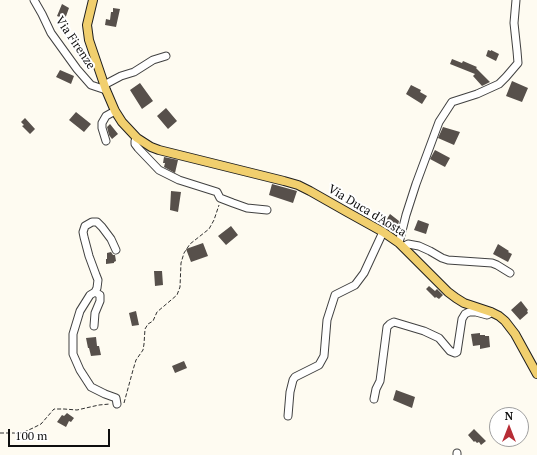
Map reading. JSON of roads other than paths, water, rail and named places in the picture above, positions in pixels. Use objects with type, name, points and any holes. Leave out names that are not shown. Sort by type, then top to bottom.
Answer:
[{"type":"main road","name":"Via Duca d'Aosta","points":[[93,0],[87,25],[89,40],[115,111],[122,122],[137,138],[159,150],[298,185],[310,190],[383,232],[401,245],[448,292],[456,298],[464,303],[500,316],[516,334],[537,374]]},
{"type":"street","name":"Via Firenze","points":[[34,0],[51,33],[77,69],[91,85],[105,87]]},
{"type":"street","points":[[510,273],[492,263],[448,260],[419,246],[408,244],[401,245],[406,215],[439,122],[452,102],[477,94],[499,84],[518,63],[514,23],[516,0]]},
{"type":"street","points":[[105,87],[121,76],[134,72],[153,60],[166,56]]},
{"type":"street","points":[[106,141],[102,128],[102,122],[106,116],[115,111]]},
{"type":"street","name":"Via Duca d'Aosta","points":[[137,138],[135,144],[159,170],[179,180],[217,192],[220,198],[247,208],[267,210]]},
{"type":"street","points":[[116,250],[111,239],[100,224],[97,222],[92,222],[85,226],[83,232],[84,237],[98,280],[95,292],[90,295],[80,311],[73,334],[73,354],[80,370],[91,387],[116,398],[117,404]]},
{"type":"street","points":[[288,416],[290,392],[293,380],[318,364],[324,356],[327,320],[335,295],[355,285],[364,273],[383,232]]},
{"type":"street","points":[[94,326],[95,313],[100,301],[100,295],[95,292]]},
{"type":"street","points":[[374,399],[376,389],[380,381],[386,328],[390,324],[394,322],[424,331],[439,338],[450,351],[455,353],[457,352],[462,319],[465,314],[469,312],[476,312],[487,315],[491,312]]}]
